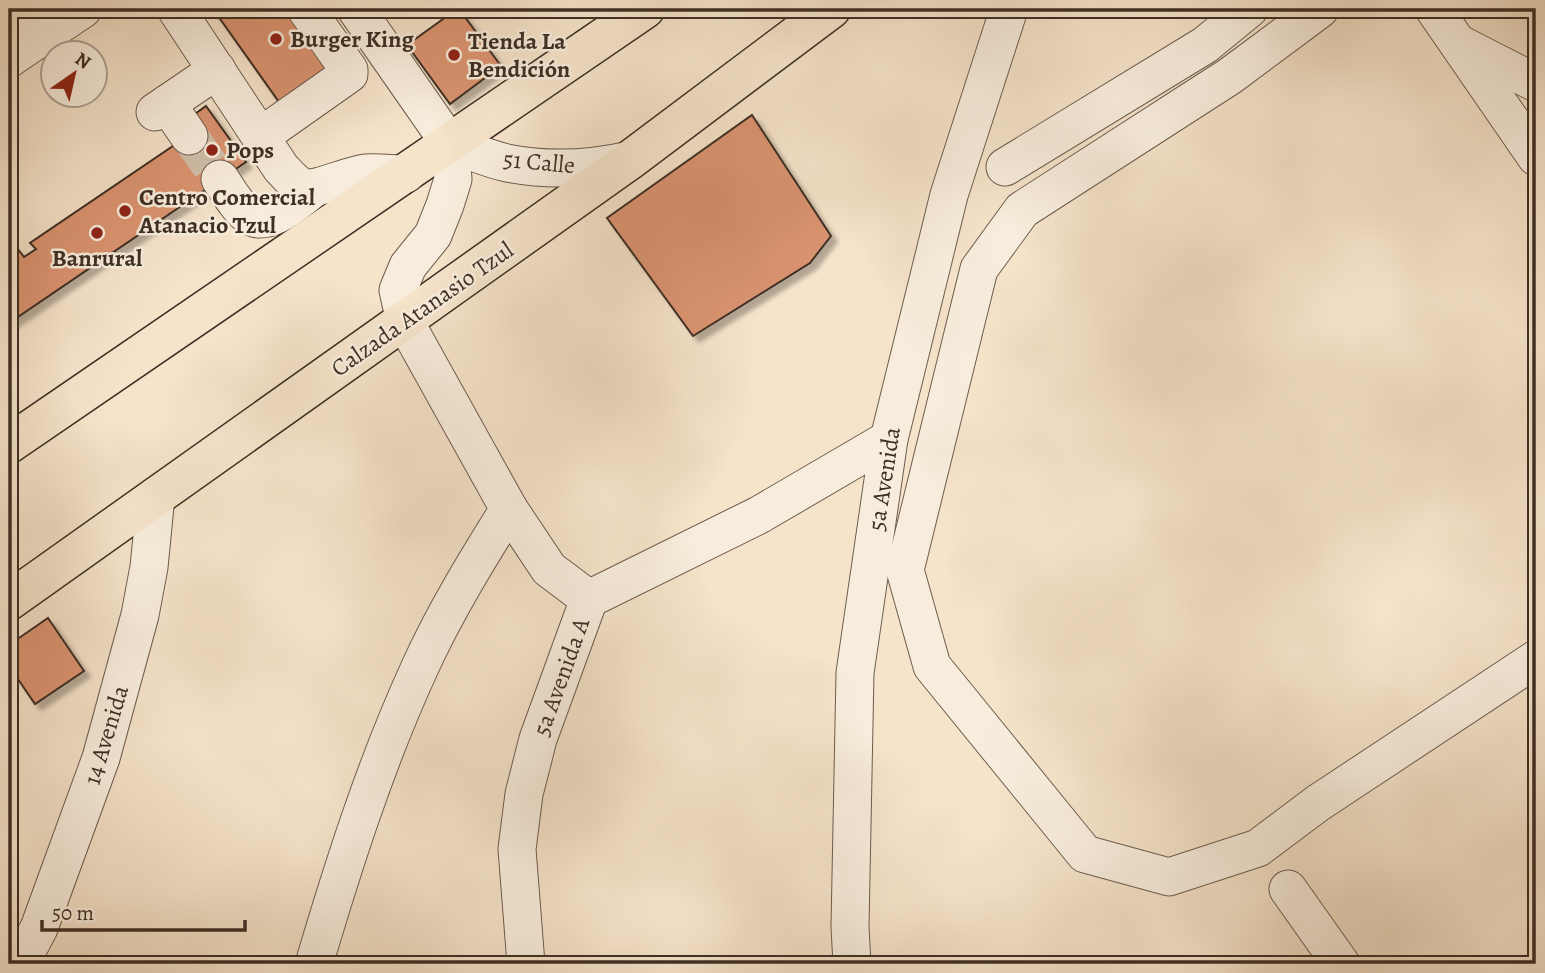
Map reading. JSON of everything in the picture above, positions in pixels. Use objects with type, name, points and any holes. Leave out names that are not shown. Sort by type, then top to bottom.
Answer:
[{"type":"main road","points":[[9,444],[645,9]]},
{"type":"main road","name":"Calzada Atanasio Tzul","points":[[9,601],[630,160],[831,9]]},
{"type":"street","points":[[9,59],[32,23],[83,9]]},
{"type":"street","points":[[176,9],[210,75],[304,196]]},
{"type":"street","points":[[261,136],[349,74],[349,70],[306,9]]},
{"type":"street","points":[[356,9],[450,144],[453,179],[445,205],[433,234],[408,266],[398,290],[405,322]]},
{"type":"street","name":"5a Avenida","points":[[852,964],[850,927],[855,673],[889,439],[949,194],[1009,9]]},
{"type":"street","points":[[1005,167],[1205,45],[1249,9]]},
{"type":"street","points":[[1320,9],[1230,76],[1021,210],[979,269],[905,570],[932,666],[1085,854],[1169,877],[1258,848],[1318,803],[1536,659]]},
{"type":"street","points":[[1434,9],[1536,157]]},
{"type":"street","points":[[1456,41],[1536,83]]},
{"type":"street","points":[[189,136],[161,108],[210,75]]},
{"type":"street","points":[[210,75],[261,136],[290,178],[309,189],[304,196]]},
{"type":"street","name":"51 Calle","points":[[450,144],[505,163],[548,168],[601,166],[630,160]]},
{"type":"street","points":[[220,179],[246,214],[257,219],[271,218],[330,181],[366,173],[406,174]]},
{"type":"street","name":"5a Avenida A","points":[[405,322],[509,509],[550,569],[589,599],[538,739],[524,793],[517,849],[526,964]]},
{"type":"street","points":[[589,599],[759,515],[889,439]]},
{"type":"street","name":"14 Avenida","points":[[20,964],[39,928],[101,758],[140,615],[149,567],[156,496]]},
{"type":"street","points":[[314,964],[355,833],[385,748],[410,689],[457,592],[509,509]]},
{"type":"street","points":[[1288,889],[1341,964]]},
{"type":"building","name":"Burger King","points":[[213,9],[297,9],[340,70],[284,109]]},
{"type":"building","name":"Tienda La Bendición","points":[[457,9],[501,66],[450,104],[407,45]]},
{"type":"building","name":"Centro Comercial Atanacio Tzul","points":[[206,106],[246,162],[9,323],[9,255],[18,249],[24,257],[36,249],[30,243],[192,133],[184,122]]},
{"type":"building","points":[[752,115],[831,236],[810,263],[693,336],[607,218]]},
{"type":"building","points":[[48,618],[84,671],[35,704],[9,666],[9,645]]},
{"type":"tunnel","points":[[189,136],[220,179]]},
{"type":"place","name":"Burger King","points":[[276,39]]},
{"type":"place","name":"Tienda La Bendición","points":[[454,55]]},
{"type":"place","name":"Pops","points":[[212,150]]},
{"type":"place","name":"Centro Comercial Atanacio Tzul","points":[[125,211]]},
{"type":"place","name":"Banrural","points":[[97,233]]}]
